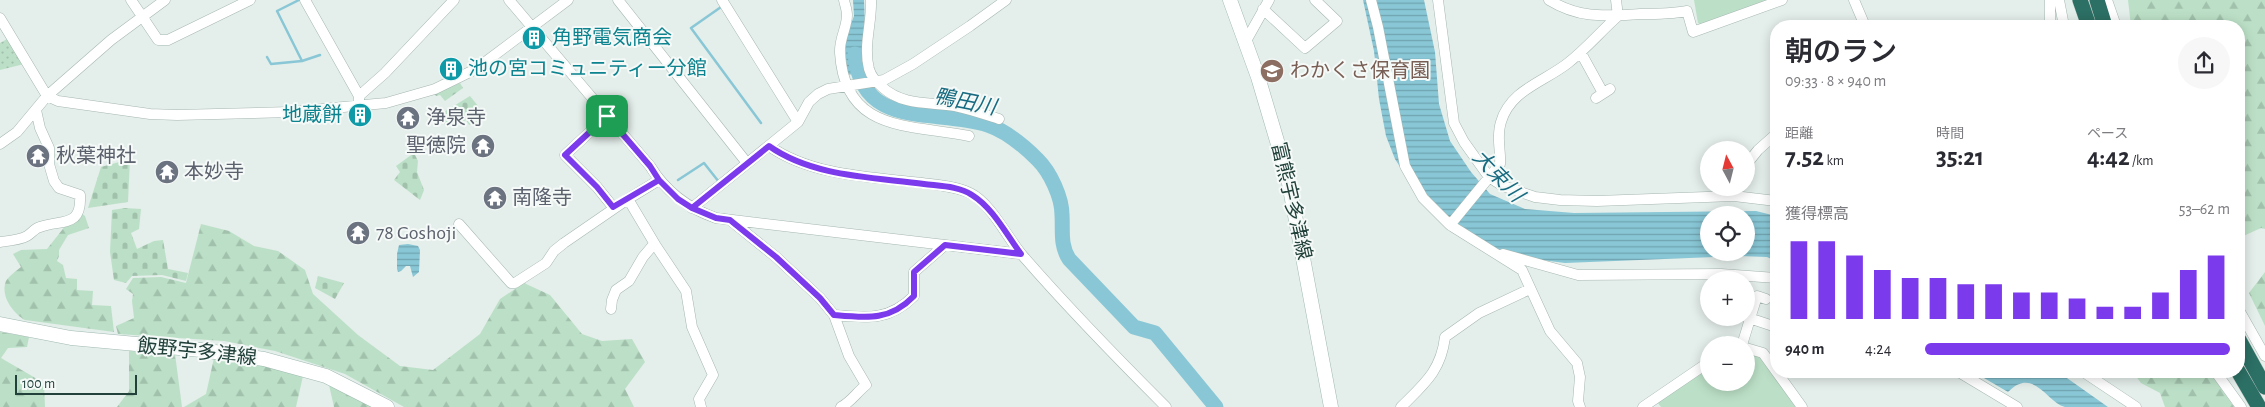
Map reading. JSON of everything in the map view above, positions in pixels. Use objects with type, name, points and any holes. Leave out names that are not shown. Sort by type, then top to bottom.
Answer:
[{"type":"highway","points":[[2080,0],[2087,20]]},
{"type":"highway","points":[[2097,0],[2103,20]]},
{"type":"highway","points":[[2245,351],[2265,388]]},
{"type":"highway","points":[[2242,378],[2259,407]]},
{"type":"main road","name":"富熊宇多津線","points":[[1230,0],[1246,41],[1288,178],[1331,407]]},
{"type":"main road","name":"飯野宇多津線","points":[[0,324],[71,338],[201,350],[264,359],[326,376],[387,407]]},
{"type":"street","points":[[131,0],[158,40],[168,40],[250,0]]},
{"type":"street","points":[[0,144],[17,132],[47,96],[111,40],[165,0]]},
{"type":"street","points":[[305,0],[359,101]]},
{"type":"street","points":[[359,101],[454,0]]},
{"type":"street","points":[[509,0],[650,166],[659,180],[678,199],[692,208],[716,218],[730,220],[1021,254]]},
{"type":"street","points":[[0,18],[47,96],[58,101],[150,114],[290,112],[334,110],[359,101],[386,103],[407,98],[458,79],[476,69],[568,0]]},
{"type":"street","points":[[618,0],[747,163]]},
{"type":"street","points":[[722,0],[798,122]]},
{"type":"street","points":[[844,0],[847,16],[840,43],[840,53],[846,86],[861,107],[890,124],[969,136]]},
{"type":"street","points":[[871,0],[872,17],[866,47],[869,70],[875,81],[901,100],[974,110],[999,119]]},
{"type":"street","points":[[692,208],[798,122],[810,102],[818,94],[828,89],[884,80],[913,64],[993,11],[1006,0]]},
{"type":"street","points":[[1246,41],[1269,0]]},
{"type":"street","points":[[1263,10],[1305,48],[1337,21],[1315,0]]},
{"type":"street","points":[[1371,0],[1405,166],[1423,198],[1450,224],[1471,240],[1493,251],[1522,270],[1550,330],[1577,363],[1580,376],[1578,401],[1580,407]]},
{"type":"street","points":[[1549,0],[1588,16],[1665,15],[1687,11],[1693,32],[1782,0]]},
{"type":"street","points":[[1616,0],[1618,16]]},
{"type":"street","points":[[1854,0],[1862,20]]},
{"type":"street","points":[[2050,0],[2050,20]]},
{"type":"street","points":[[2058,0],[2063,20]]},
{"type":"street","points":[[2107,0],[2114,20]]},
{"type":"street","points":[[1440,1],[1454,123],[1487,179],[1517,192],[1535,197],[1560,200],[1597,201],[1700,194]]},
{"type":"street","points":[[1450,224],[1500,164],[1501,152],[1498,140],[1501,122],[1510,105],[1522,92],[1581,53],[1618,16]]},
{"type":"street","points":[[1581,53],[1603,93]]},
{"type":"street","points":[[0,242],[26,237],[39,227],[72,220],[78,214],[80,195],[59,188],[54,181],[49,164],[49,148],[40,128],[36,110]]},
{"type":"street","points":[[607,116],[565,155],[597,187],[613,207]]},
{"type":"street","points":[[1755,154],[1770,139]]},
{"type":"street","points":[[769,146],[783,155],[834,171],[872,178],[948,187],[970,193],[984,203],[1021,254],[1090,332],[1166,407]]},
{"type":"street","points":[[459,224],[511,283],[515,283],[546,263],[564,243],[603,218],[613,207],[659,180]]},
{"type":"street","points":[[1751,196],[1770,201]]},
{"type":"street","points":[[628,199],[654,244],[686,291],[692,326],[713,375],[699,399],[701,407]]},
{"type":"street","points":[[730,220],[776,257],[820,298],[834,315],[849,356],[866,385],[856,393],[849,403],[840,407]]},
{"type":"street","points":[[611,309],[616,290],[629,281],[642,257],[654,244]]},
{"type":"street","points":[[834,315],[864,318],[891,314],[914,296],[914,272],[945,245]]},
{"type":"street","points":[[1493,251],[1578,275],[1721,274],[1770,278]]},
{"type":"street","points":[[1401,407],[1433,374],[1443,355],[1446,337],[1479,313],[1530,289]]},
{"type":"street","points":[[1755,301],[1757,296],[1766,299]]},
{"type":"street","points":[[1755,320],[1770,325]]},
{"type":"street","points":[[2245,321],[2265,356]]},
{"type":"street","points":[[1755,350],[1763,352],[1770,362]]},
{"type":"street","points":[[1643,407],[1700,368]]},
{"type":"street","points":[[1781,378],[1802,407]]},
{"type":"street","points":[[1969,378],[2017,407]]},
{"type":"street","points":[[2092,378],[2136,407]]},
{"type":"street","points":[[2220,378],[2241,407]]},
{"type":"green space","points":[[1694,0],[1768,0],[1702,25],[1698,23]]},
{"type":"green space","points":[[2128,0],[2265,0],[2265,229],[2261,228],[2245,235],[2245,20],[2130,20]]},
{"type":"green space","points":[[9,38],[24,64],[0,70],[0,43]]},
{"type":"green space","points":[[460,83],[463,88],[445,101],[440,95],[436,96],[434,93]]},
{"type":"green space","points":[[470,96],[487,117],[469,125],[466,120],[462,122],[456,120],[445,125],[439,115]]},
{"type":"green space","points":[[414,153],[418,161],[417,172],[424,190],[420,200],[394,180],[400,172],[396,166]]},
{"type":"green space","points":[[130,159],[128,202],[88,208],[101,167]]},
{"type":"green space","points":[[125,208],[141,209],[139,229],[131,233],[137,249],[154,241],[163,240],[168,269],[188,273],[186,281],[162,275],[132,276],[126,283],[114,280],[110,252],[112,210]]},
{"type":"green space","points":[[81,213],[85,216],[89,228],[68,235],[59,250],[57,261],[63,265],[66,278],[77,279],[77,290],[93,291],[92,305],[111,306],[114,332],[25,320],[12,309],[6,298],[6,281],[21,267],[13,254],[21,250],[47,249],[66,225]]},
{"type":"green space","points":[[201,224],[229,231],[254,246],[278,251],[305,270],[313,294],[358,335],[400,366],[433,370],[480,334],[500,299],[524,283],[550,295],[582,334],[602,341],[632,339],[645,362],[625,389],[634,407],[404,407],[345,374],[275,351],[224,341],[118,334],[116,326],[134,318],[133,294],[126,289],[133,278],[161,277],[186,283]]},
{"type":"green space","points":[[2265,272],[2265,326],[2249,293]]},
{"type":"green space","points":[[318,276],[344,283],[335,299],[315,288]]},
{"type":"green space","points":[[0,332],[29,337],[27,347],[8,348],[1,358],[44,383],[45,407],[0,407]]},
{"type":"green space","points":[[129,351],[175,354],[182,407],[117,407],[129,391]]},
{"type":"green space","points":[[1755,354],[1760,355],[1770,369],[1770,378],[1777,378],[1798,407],[1661,407],[1657,402],[1700,373],[1700,391],[1755,391]]},
{"type":"green space","points":[[214,358],[250,362],[303,376],[296,407],[184,407],[206,394]]},
{"type":"green space","points":[[2137,378],[2214,378],[2234,407],[2165,407],[2160,393],[2141,383]]},
{"type":"green space","points":[[329,385],[375,407],[334,407]]},
{"type":"water","points":[[853,0],[864,0],[867,72],[847,75],[845,39],[854,16]]},
{"type":"water","points":[[1363,0],[1424,0],[1435,52],[1439,104],[1450,141],[1471,172],[1490,194],[1525,209],[1574,213],[1700,212],[1700,258],[1565,263],[1526,258],[1488,247],[1460,232],[1411,184],[1395,159],[1386,136],[1379,99],[1374,51]]},
{"type":"water","points":[[1755,211],[1770,214],[1770,258],[1755,257]]},
{"type":"water","points":[[399,245],[418,246],[420,250],[419,272],[413,277],[410,266],[406,266],[398,272],[397,269]]},
{"type":"water","points":[[1984,378],[2067,378],[2108,407],[2065,407],[2058,404],[2033,384],[2017,385],[2008,392]]},
{"type":"waterway","points":[[299,0],[277,11],[302,61],[320,55]]},
{"type":"waterway","points":[[721,7],[691,28],[761,123]]},
{"type":"waterway","name":"鴨田川","points":[[855,54],[860,78],[871,95],[886,106],[904,112],[968,120],[988,125],[1001,131],[1027,149],[1042,165],[1058,193],[1063,243],[1069,259],[1134,327],[1155,333],[1216,407]]},
{"type":"waterway","points":[[267,57],[271,64],[302,61]]},
{"type":"waterway","points":[[678,180],[704,163],[719,182]]},
{"type":"place","name":"角野電気商会","points":[[534,38]]},
{"type":"place","name":"池の宮コミュニティー分館","points":[[451,69]]},
{"type":"place","name":"わかくさ保育園","points":[[1272,71]]},
{"type":"place","name":"地蔵餅","points":[[360,115]]},
{"type":"place","name":"浄泉寺","points":[[408,118]]},
{"type":"place","name":"聖徳院","points":[[483,146]]},
{"type":"place","name":"秋葉神社","points":[[38,156]]},
{"type":"place","name":"本妙寺","points":[[167,172]]},
{"type":"place","name":"南隆寺","points":[[495,198]]},
{"type":"place","name":"78 Goshoji","points":[[358,233]]},
{"type":"route","points":[[607,116],[565,155],[597,187],[613,207],[659,180],[678,199],[692,208],[703,214],[730,220],[776,257],[820,298],[834,315],[864,318],[891,314],[914,296],[912,276],[917,267],[945,245],[1021,254],[984,203],[970,193],[948,187],[872,178],[834,171],[783,155],[769,146],[692,208],[678,199],[659,180],[650,166],[607,116]]},
{"type":"water label","name":"大束川","points":[[1498,176]]}]
